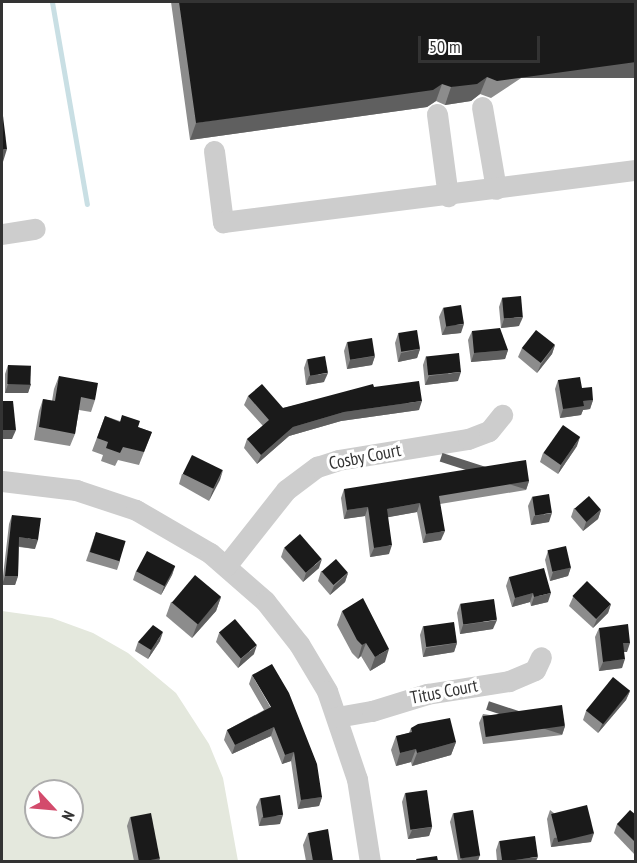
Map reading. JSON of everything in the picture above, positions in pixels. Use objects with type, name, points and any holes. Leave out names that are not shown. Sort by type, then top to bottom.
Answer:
[{"type":"street","points":[[482,107],[496,189]]},
{"type":"street","points":[[437,114],[448,196]]},
{"type":"street","points":[[214,151],[223,222],[448,196],[636,170]]},
{"type":"street","points":[[2,234],[34,229]]},
{"type":"street","name":"Cosby Court","points":[[225,566],[286,490],[317,467],[338,460],[468,439],[489,431],[502,415]]},
{"type":"street","points":[[2,481],[76,490],[136,510],[225,566],[265,601],[299,644],[337,717],[357,779],[370,861]]},
{"type":"street","name":"Titus Court","points":[[337,717],[372,711],[427,694],[509,681],[535,670],[541,657]]},
{"type":"shaded area","points":[[2,611],[52,618],[93,633],[128,653],[176,693],[209,744],[223,778],[238,861],[2,862]]},
{"type":"building","points":[[179,2],[636,2],[636,62],[497,81],[487,77],[477,84],[451,87],[442,84],[433,90],[196,123]]},
{"type":"building","points":[[2,108],[7,149],[2,150]]},
{"type":"building","points":[[521,296],[523,317],[504,319],[502,298]]},
{"type":"building","points":[[461,305],[464,324],[446,327],[443,308]]},
{"type":"building","points":[[500,328],[508,350],[474,353],[472,331]]},
{"type":"building","points":[[417,330],[420,349],[401,352],[398,333]]},
{"type":"building","points":[[536,330],[555,345],[541,363],[522,348]]},
{"type":"building","points":[[372,338],[375,356],[350,360],[347,342]]},
{"type":"building","points":[[459,353],[461,372],[428,375],[426,356]]},
{"type":"building","points":[[325,356],[328,373],[310,376],[307,359]]},
{"type":"building","points":[[8,365],[31,366],[30,385],[7,384]]},
{"type":"building","points":[[59,376],[98,383],[95,400],[81,397],[75,434],[39,427],[43,399],[55,401]]},
{"type":"building","points":[[580,377],[582,388],[592,387],[593,400],[583,401],[584,406],[563,409],[558,380]]},
{"type":"building","points":[[419,381],[422,401],[344,412],[293,427],[261,455],[247,439],[269,420],[248,396],[262,384],[283,408],[373,384],[374,387]]},
{"type":"building","points":[[2,401],[13,401],[16,430],[2,430]]},
{"type":"building","points":[[122,415],[140,421],[138,427],[152,432],[144,452],[123,447],[120,453],[106,448],[108,442],[97,438],[105,416],[120,422]]},
{"type":"building","points":[[563,425],[580,437],[561,465],[543,453]]},
{"type":"building","points":[[192,455],[223,470],[213,489],[183,474]]},
{"type":"building","points":[[526,460],[529,481],[439,496],[445,531],[426,534],[420,503],[387,509],[392,545],[374,548],[368,507],[347,510],[344,489]]},
{"type":"building","points":[[549,494],[552,513],[535,515],[532,497]]},
{"type":"building","points":[[589,496],[601,510],[586,522],[575,508]]},
{"type":"building","points":[[12,515],[41,518],[38,540],[19,537],[18,576],[5,576]]},
{"type":"building","points":[[96,532],[126,541],[120,561],[90,552]]},
{"type":"building","points":[[300,534],[322,559],[306,573],[284,548]]},
{"type":"building","points":[[566,546],[571,567],[552,572],[547,550]]},
{"type":"building","points":[[147,551],[175,566],[164,586],[136,571]]},
{"type":"building","points":[[336,559],[348,573],[333,585],[322,571]]},
{"type":"building","points":[[544,568],[551,593],[534,597],[533,593],[515,598],[509,577]]},
{"type":"building","points":[[195,575],[221,597],[198,624],[172,603]]},
{"type":"building","points":[[587,581],[611,604],[596,619],[572,596]]},
{"type":"building","points":[[363,598],[389,649],[375,657],[366,643],[362,645],[357,640],[342,611]]},
{"type":"building","points":[[494,599],[497,620],[463,625],[460,604]]},
{"type":"building","points":[[235,619],[257,645],[241,659],[219,632]]},
{"type":"building","points":[[454,622],[457,643],[426,647],[423,626]]},
{"type":"building","points":[[628,624],[630,643],[623,643],[625,659],[603,662],[599,628]]},
{"type":"building","points":[[153,625],[163,632],[151,650],[138,642]]},
{"type":"building","points":[[272,664],[289,693],[317,764],[322,797],[301,800],[294,752],[285,755],[274,727],[235,745],[227,730],[271,707],[252,675]]},
{"type":"building","points":[[613,677],[630,691],[603,724],[586,710]]},
{"type":"building","points":[[562,705],[565,726],[486,737],[483,716]]},
{"type":"building","points":[[450,718],[456,742],[417,753],[416,749],[400,753],[396,736],[412,732],[411,728],[418,724]]},
{"type":"building","points":[[427,790],[432,827],[410,830],[405,793]]},
{"type":"building","points":[[280,795],[283,815],[263,818],[260,798]]},
{"type":"building","points":[[587,805],[594,833],[558,842],[551,814]]},
{"type":"building","points":[[473,810],[480,855],[460,859],[453,813]]},
{"type":"building","points":[[630,810],[636,815],[636,843],[617,824]]},
{"type":"building","points":[[151,813],[160,858],[139,862],[130,817]]},
{"type":"building","points":[[328,829],[333,861],[313,861],[308,833]]},
{"type":"building","points":[[535,836],[538,857],[502,862],[499,841]]},
{"type":"building","points":[[437,856],[438,861],[417,861],[416,859]]},
{"type":"waterway","points":[[52,2],[87,204]]}]
